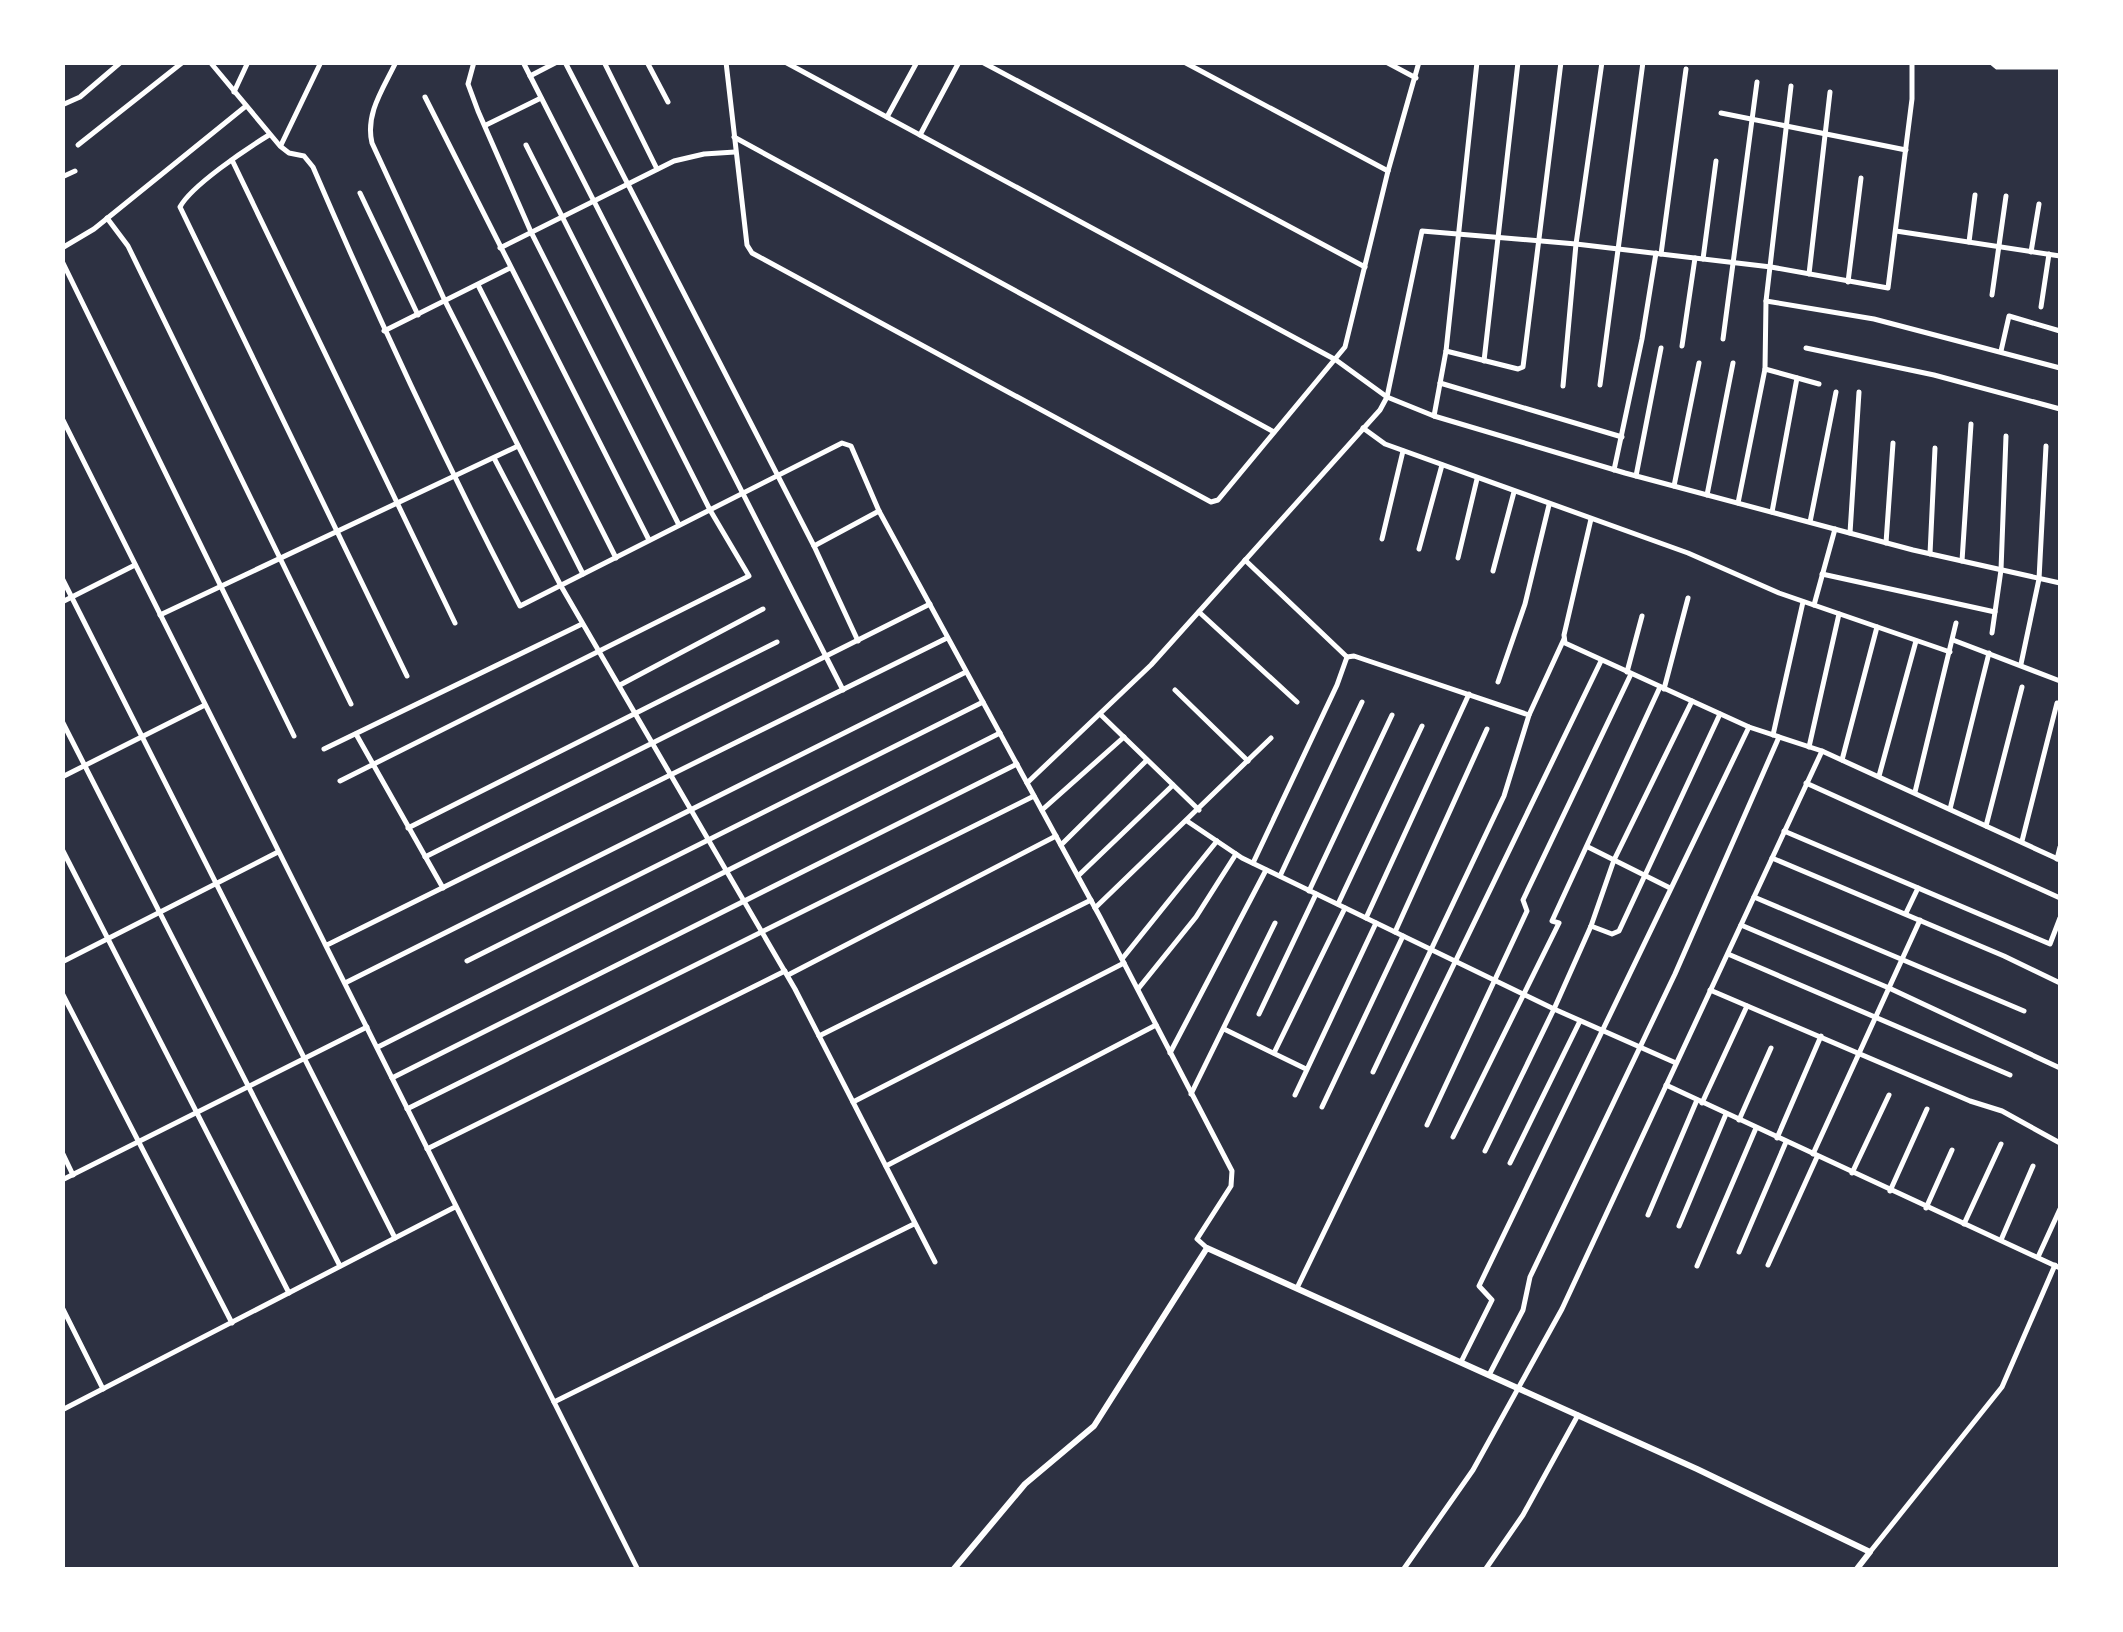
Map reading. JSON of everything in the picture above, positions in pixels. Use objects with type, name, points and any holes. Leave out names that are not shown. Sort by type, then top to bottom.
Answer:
[{"type":"street","points":[[62,105],[80,96],[121,62]]},
{"type":"street","points":[[78,144],[183,62]]},
{"type":"street","points":[[210,62],[280,146],[304,156],[313,167],[453,478],[520,606],[847,443],[879,512],[1091,900],[1234,1176],[1197,1239],[1208,1248],[1870,1552]]},
{"type":"street","points":[[234,92],[248,62]]},
{"type":"street","points":[[280,146],[320,62]]},
{"type":"street","points":[[396,62],[371,114],[369,131],[444,302],[584,574]]},
{"type":"street","points":[[474,62],[468,84],[532,232],[680,526]]},
{"type":"street","points":[[523,62],[842,690]]},
{"type":"street","points":[[530,76],[557,62]]},
{"type":"street","points":[[565,62],[814,546],[858,640]]},
{"type":"street","points":[[604,62],[658,169]]},
{"type":"street","points":[[647,62],[668,102]]},
{"type":"street","points":[[726,62],[746,244],[756,257],[1207,501],[1218,500],[1345,347],[1419,62]]},
{"type":"street","points":[[786,62],[1336,360],[1387,397],[1434,416],[1614,470],[1886,543],[2060,583]]},
{"type":"street","points":[[887,118],[917,62]]},
{"type":"street","points":[[920,136],[959,62]]},
{"type":"street","points":[[982,62],[1365,267]]},
{"type":"street","points":[[1184,62],[1388,172]]},
{"type":"street","points":[[1386,62],[1416,78]]},
{"type":"street","points":[[1434,416],[1446,351],[1476,62]]},
{"type":"street","points":[[1484,361],[1518,62]]},
{"type":"street","points":[[1446,351],[1523,367],[1561,62]]},
{"type":"street","points":[[1564,386],[1576,244],[1602,62]]},
{"type":"street","points":[[1600,385],[1643,62]]},
{"type":"street","points":[[1027,782],[1150,665],[1380,410],[1387,397],[1424,230],[1771,267],[1889,287],[1912,99],[1912,62]]},
{"type":"street","points":[[1991,62],[2001,67],[2060,67]]},
{"type":"street","points":[[1614,470],[1659,254],[1686,69]]},
{"type":"street","points":[[1723,339],[1758,82]]},
{"type":"street","points":[[1738,503],[1765,369],[1766,301],[1791,86]]},
{"type":"street","points":[[1809,274],[1830,92]]},
{"type":"street","points":[[425,96],[649,541]]},
{"type":"street","points":[[486,125],[541,98]]},
{"type":"street","points":[[62,248],[108,218],[246,106]]},
{"type":"street","points":[[1721,113],[1906,150]]},
{"type":"street","points":[[270,134],[185,198],[180,207],[407,676]]},
{"type":"street","points":[[734,137],[1274,432]]},
{"type":"street","points":[[340,782],[749,576],[710,510],[526,145]]},
{"type":"street","points":[[500,248],[658,169],[704,154],[736,152]]},
{"type":"street","points":[[232,160],[455,623]]},
{"type":"street","points":[[1703,259],[1716,160]]},
{"type":"street","points":[[62,177],[75,171]]},
{"type":"street","points":[[1848,282],[1861,178]]},
{"type":"street","points":[[360,193],[418,314]]},
{"type":"street","points":[[1969,242],[1975,195]]},
{"type":"street","points":[[1992,295],[2006,196]]},
{"type":"street","points":[[2031,252],[2039,204]]},
{"type":"street","points":[[108,218],[128,246],[350,704]]},
{"type":"street","points":[[1896,231],[2060,256]]},
{"type":"street","points":[[2041,307],[2049,254]]},
{"type":"street","points":[[1682,346],[1694,258]]},
{"type":"street","points":[[62,261],[294,736]]},
{"type":"street","points":[[384,331],[510,268]]},
{"type":"street","points":[[478,285],[616,558]]},
{"type":"street","points":[[1766,301],[1874,319],[2060,368]]},
{"type":"street","points":[[2002,352],[2009,316],[2060,330]]},
{"type":"street","points":[[1636,476],[1661,348]]},
{"type":"street","points":[[1806,348],[1934,375],[2060,409]]},
{"type":"street","points":[[1674,486],[1699,363]]},
{"type":"street","points":[[1706,495],[1733,364]]},
{"type":"street","points":[[1765,369],[1818,384]]},
{"type":"street","points":[[1772,512],[1797,378]]},
{"type":"street","points":[[1440,384],[1622,437]]},
{"type":"street","points":[[1810,522],[1836,392]]},
{"type":"street","points":[[1850,533],[1858,392]]},
{"type":"street","points":[[62,418],[638,1570]]},
{"type":"street","points":[[1962,561],[1972,424]]},
{"type":"street","points":[[1362,428],[1403,451],[1688,553],[1804,602],[1950,652]]},
{"type":"street","points":[[1992,634],[2001,570],[2006,436]]},
{"type":"street","points":[[1886,543],[1893,444]]},
{"type":"street","points":[[160,615],[518,446]]},
{"type":"street","points":[[2021,664],[2040,578],[2046,446]]},
{"type":"street","points":[[1930,554],[1935,448]]},
{"type":"street","points":[[1382,539],[1403,451]]},
{"type":"street","points":[[494,458],[561,586],[786,973],[935,1262]]},
{"type":"street","points":[[1418,548],[1442,465]]},
{"type":"street","points":[[1458,558],[1477,479]]},
{"type":"street","points":[[1493,572],[1514,492]]},
{"type":"street","points":[[1498,682],[1525,604],[1550,505]]},
{"type":"street","points":[[814,546],[879,512]]},
{"type":"street","points":[[1373,1072],[1504,796],[1529,715],[1564,639],[1591,519]]},
{"type":"street","points":[[1814,605],[1835,529]]},
{"type":"street","points":[[1245,560],[1347,658]]},
{"type":"street","points":[[62,602],[135,565]]},
{"type":"street","points":[[1822,574],[1996,612]]},
{"type":"street","points":[[62,578],[395,1238]]},
{"type":"street","points":[[1453,1137],[1559,923],[1552,921],[1662,688],[1688,598]]},
{"type":"street","points":[[1490,1375],[1522,1310],[1538,1260],[1642,1048],[1776,736],[1804,602]]},
{"type":"street","points":[[426,857],[930,604]]},
{"type":"street","points":[[620,685],[763,609]]},
{"type":"street","points":[[1198,612],[1297,702]]},
{"type":"street","points":[[1809,748],[1839,614]]},
{"type":"street","points":[[1427,1124],[1528,911],[1522,901],[1629,673],[1642,616]]},
{"type":"street","points":[[324,749],[583,623]]},
{"type":"street","points":[[1916,792],[1956,623]]},
{"type":"street","points":[[1842,760],[1877,627]]},
{"type":"street","points":[[327,945],[948,638]]},
{"type":"street","points":[[1564,639],[1748,727],[1822,750],[2059,860],[2060,847]]},
{"type":"street","points":[[1952,640],[2060,681]]},
{"type":"street","points":[[1880,776],[1916,641]]},
{"type":"street","points":[[408,828],[777,642]]},
{"type":"street","points":[[1950,808],[1990,653]]},
{"type":"street","points":[[1347,658],[1354,656],[1529,715]]},
{"type":"street","points":[[1253,863],[1347,658]]},
{"type":"street","points":[[1297,1288],[1601,660]]},
{"type":"street","points":[[345,983],[966,672]]},
{"type":"street","points":[[1986,826],[2022,686]]},
{"type":"street","points":[[1176,690],[1248,761]]},
{"type":"street","points":[[1366,918],[1468,694]]},
{"type":"street","points":[[1485,1152],[1554,1009],[1614,860],[1692,701]]},
{"type":"street","points":[[467,961],[983,702]]},
{"type":"street","points":[[1280,876],[1362,702]]},
{"type":"street","points":[[2022,842],[2057,703]]},
{"type":"street","points":[[62,778],[206,706]]},
{"type":"street","points":[[1100,714],[1198,810]]},
{"type":"street","points":[[1590,926],[1616,933],[1720,714]]},
{"type":"street","points":[[1259,1014],[1392,715]]},
{"type":"street","points":[[62,721],[340,1266]]},
{"type":"street","points":[[1274,1053],[1422,726]]},
{"type":"street","points":[[1461,1362],[1492,1300],[1480,1286],[1748,727]]},
{"type":"street","points":[[1395,932],[1487,729]]},
{"type":"street","points":[[377,1047],[1000,732]]},
{"type":"street","points":[[356,734],[443,888]]},
{"type":"street","points":[[1042,810],[1124,737]]},
{"type":"street","points":[[1095,908],[1271,738]]},
{"type":"street","points":[[1403,1570],[1473,1470],[1562,1309],[1822,750]]},
{"type":"street","points":[[1061,845],[1147,760]]},
{"type":"street","points":[[392,1078],[1016,764]]},
{"type":"street","points":[[1806,783],[2060,898]]},
{"type":"street","points":[[1078,876],[1173,785]]},
{"type":"street","points":[[407,1109],[1034,796]]},
{"type":"street","points":[[1187,822],[1266,870],[1554,1009],[1676,1063]]},
{"type":"street","points":[[1784,831],[2050,944],[2057,940],[2060,918]]},
{"type":"street","points":[[427,1149],[1056,836]]},
{"type":"street","points":[[853,1102],[1123,961],[1217,842]]},
{"type":"street","points":[[1587,846],[1670,888]]},
{"type":"street","points":[[62,849],[289,1293]]},
{"type":"street","points":[[62,962],[279,851]]},
{"type":"street","points":[[1138,990],[1196,917],[1236,854]]},
{"type":"street","points":[[1772,858],[2060,983]]},
{"type":"street","points":[[1170,1053],[1266,870]]},
{"type":"street","points":[[1905,914],[1918,888]]},
{"type":"street","points":[[1754,896],[2024,1011]]},
{"type":"street","points":[[820,1036],[1091,900]]},
{"type":"street","points":[[1768,1265],[1920,920]]},
{"type":"street","points":[[1192,1094],[1276,922]]},
{"type":"street","points":[[1294,1094],[1376,923]]},
{"type":"street","points":[[1740,925],[1889,988],[2060,1068]]},
{"type":"street","points":[[1322,1107],[1403,936]]},
{"type":"street","points":[[1727,953],[2010,1075]]},
{"type":"street","points":[[1710,990],[1970,1101],[2002,1111],[2060,1142]]},
{"type":"street","points":[[62,993],[232,1323]]},
{"type":"street","points":[[1648,1215],[1747,1006]]},
{"type":"street","points":[[1510,1163],[1580,1020]]},
{"type":"street","points":[[886,1166],[1156,1025]]},
{"type":"street","points":[[62,1180],[367,1027]]},
{"type":"street","points":[[1224,1028],[1306,1070]]},
{"type":"street","points":[[1777,1138],[1821,1036]]},
{"type":"street","points":[[1738,1120],[1771,1048]]},
{"type":"street","points":[[1666,1086],[2058,1267],[2002,1388],[1856,1570]]},
{"type":"street","points":[[1852,1173],[1888,1095]]},
{"type":"street","points":[[1890,1191],[1926,1110]]},
{"type":"street","points":[[1679,1226],[1726,1114]]},
{"type":"street","points":[[1697,1266],[1756,1128]]},
{"type":"street","points":[[1739,1252],[1786,1142]]},
{"type":"street","points":[[1964,1224],[2002,1144]]},
{"type":"street","points":[[1926,1208],[1952,1150]]},
{"type":"street","points":[[62,1152],[74,1175]]},
{"type":"street","points":[[2001,1240],[2034,1166]]},
{"type":"street","points":[[62,1410],[455,1206]]},
{"type":"street","points":[[2038,1258],[2060,1209]]},
{"type":"street","points":[[554,1402],[915,1223]]},
{"type":"street","points":[[952,1570],[1026,1484],[1094,1426],[1208,1248]]},
{"type":"street","points":[[62,1307],[103,1389]]},
{"type":"street","points":[[1484,1570],[1524,1516],[1578,1415]]}]
